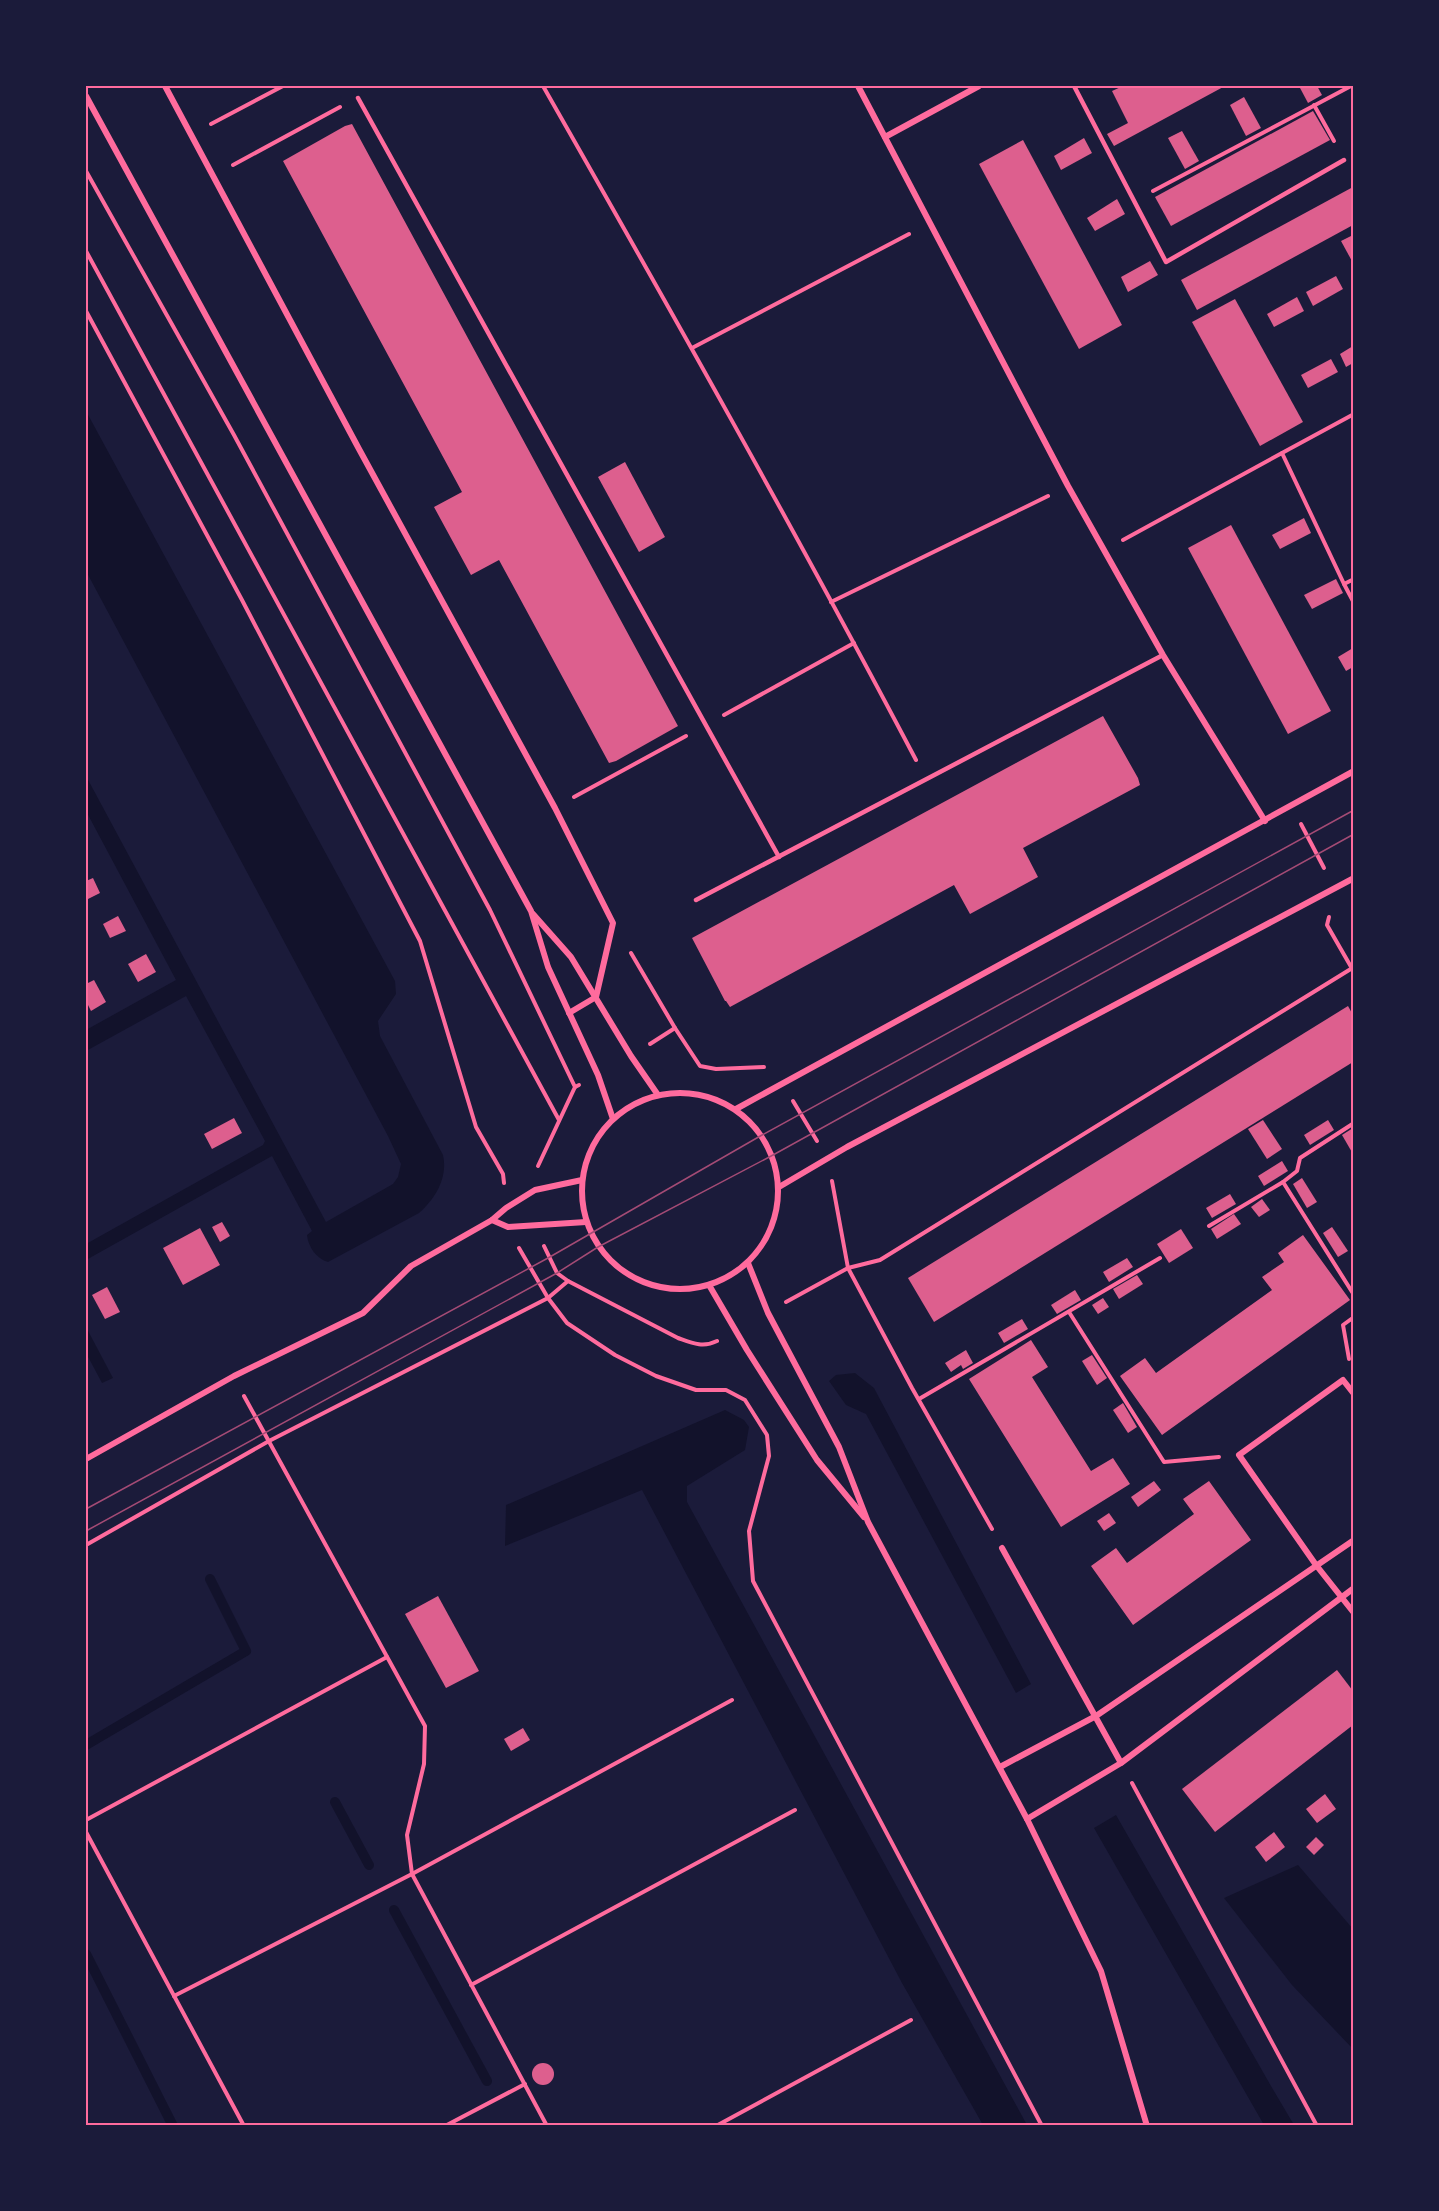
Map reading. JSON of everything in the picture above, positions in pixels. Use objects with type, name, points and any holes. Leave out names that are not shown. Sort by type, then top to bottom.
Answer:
[{"type":"street","points":[[165,86],[359,449],[555,808],[613,923],[596,997],[569,1013]]},
{"type":"street","points":[[858,86],[1068,486],[1163,655],[1265,821]]},
{"type":"street","points":[[885,137],[979,86]]},
{"type":"street","points":[[86,96],[531,911],[548,968],[598,1075],[613,1119]]},
{"type":"street","points":[[736,1109],[1353,771]]},
{"type":"street","points":[[779,1187],[827,1159],[1353,878]]},
{"type":"street","points":[[531,911],[571,957],[631,1056],[658,1095]]},
{"type":"street","points":[[685,1092],[712,1097],[736,1109],[762,1136],[778,1170],[776,1215],[766,1241],[748,1263],[730,1276],[709,1285],[678,1290],[647,1284],[620,1269],[598,1247],[586,1222],[582,1201],[582,1180],[587,1157],[598,1136],[613,1119],[634,1104],[658,1095],[685,1092]]},
{"type":"street","points":[[86,1459],[234,1376],[363,1313],[411,1266],[492,1220],[506,1208],[535,1190],[582,1180]]},
{"type":"street","points":[[492,1220],[507,1227],[586,1222]]},
{"type":"street","points":[[748,1263],[768,1313],[839,1447],[868,1522],[1027,1819],[1101,1971],[1147,2126]]},
{"type":"street","points":[[709,1285],[817,1460],[868,1522]]},
{"type":"street","points":[[1353,1394],[1343,1380],[1239,1455],[1316,1565],[1353,1613]]},
{"type":"street","points":[[1000,1767],[1096,1716],[1353,1540]]},
{"type":"street","points":[[1002,1548],[1121,1763]]},
{"type":"street","points":[[1027,1819],[1121,1763],[1353,1588]]},
{"type":"lane","points":[[1074,86],[1166,262],[1344,160]]},
{"type":"lane","points":[[358,98],[779,857]]},
{"type":"lane","points":[[696,900],[927,781],[1163,655]]},
{"type":"path","points":[[192,134],[283,86]]},
{"type":"path","points":[[543,86],[692,348],[855,643],[927,781]]},
{"type":"path","points":[[1134,201],[1351,86]]},
{"type":"path","points":[[214,175],[358,98]]},
{"type":"path","points":[[86,171],[234,435],[490,910],[575,1087],[534,1175],[535,1190]]},
{"type":"path","points":[[692,348],[930,223]]},
{"type":"path","points":[[86,252],[559,1121]]},
{"type":"path","points":[[1104,551],[1353,414]]},
{"type":"path","points":[[1282,453],[1353,603]]},
{"type":"path","points":[[831,602],[1068,486]]},
{"type":"path","points":[[1344,584],[1353,579]]},
{"type":"path","points":[[848,1268],[880,1260],[1353,969],[1327,925],[1335,888],[1290,805]]},
{"type":"path","points":[[613,923],[675,1028],[700,1065],[716,1069],[772,1066],[783,1083],[827,1159],[848,1268],[1002,1548]]},
{"type":"path","points":[[1209,1226],[1282,1182],[1297,1171],[1300,1158],[1353,1123]]},
{"type":"path","points":[[1282,1182],[1353,1295]]},
{"type":"path","points":[[86,1545],[269,1441],[548,1298],[568,1281],[557,1274],[548,1258],[541,1238],[540,1225]]},
{"type":"path","points":[[919,1399],[1160,1258]]},
{"type":"path","points":[[1069,1312],[1164,1462],[1239,1455]]},
{"type":"path","points":[[1343,1380],[1349,1360],[1343,1325],[1353,1317]]},
{"type":"path","points":[[234,1376],[425,1726],[424,1764],[407,1835],[412,1874],[547,2126]]},
{"type":"path","points":[[86,1820],[387,1658]]},
{"type":"path","points":[[174,1996],[412,1874],[732,1700]]},
{"type":"path","points":[[1121,1763],[1317,2126]]},
{"type":"path","points":[[471,1985],[795,1810]]},
{"type":"path","points":[[86,1832],[244,2126]]},
{"type":"path","points":[[716,2126],[911,2020]]},
{"type":"path","points":[[445,2126],[525,2084]]},
{"type":"shaded area","points":[[86,411],[395,981],[396,994],[378,1021],[380,1036],[443,1155],[444,1171],[431,1201],[419,1213],[328,1262],[320,1258],[311,1248],[307,1235],[312,1231],[272,1156],[86,1260],[86,1244],[263,1145],[265,1141],[186,996],[86,1051],[86,1030],[176,980],[86,811],[86,776],[326,1222],[393,1184],[398,1177],[401,1164],[86,571]]},
{"type":"shaded area","points":[[86,1327],[113,1378],[102,1383],[86,1353]]},
{"type":"shaded area","points":[[855,1373],[874,1388],[1031,1684],[1016,1693],[866,1414],[846,1405],[829,1381],[836,1375]]},
{"type":"shaded area","points":[[725,1410],[744,1420],[749,1427],[745,1450],[687,1486],[687,1502],[1027,2125],[983,2125],[902,1983],[642,1490],[505,1546],[506,1505]]},
{"type":"shaded area","points":[[1116,1815],[1294,2125],[1264,2125],[1094,1828]]},
{"type":"shaded area","points":[[1298,1865],[1353,1929],[1353,2049],[1292,1985],[1224,1898]]},
{"type":"building","points":[[1123,86],[1225,86],[1114,146],[1107,134],[1128,123],[1112,91]]},
{"type":"building","points":[[1299,86],[1317,86],[1322,95],[1308,103]]},
{"type":"building","points":[[1244,97],[1261,128],[1246,136],[1230,105]]},
{"type":"building","points":[[1313,111],[1330,140],[1171,226],[1155,197]]},
{"type":"building","points":[[352,124],[678,726],[616,761],[609,763],[499,560],[471,575],[434,507],[462,492],[283,161]]},
{"type":"building","points":[[1182,131],[1199,161],[1185,169],[1168,138]]},
{"type":"building","points":[[1084,138],[1092,153],[1061,170],[1054,156]]},
{"type":"building","points":[[1023,140],[1122,325],[1079,349],[979,164]]},
{"type":"building","points":[[1353,187],[1353,225],[1197,310],[1181,280]]},
{"type":"building","points":[[1117,199],[1125,214],[1095,231],[1087,218]]},
{"type":"building","points":[[1353,235],[1353,263],[1341,241]]},
{"type":"building","points":[[1150,261],[1158,275],[1128,292],[1121,277]]},
{"type":"building","points":[[1336,276],[1343,289],[1313,306],[1306,292]]},
{"type":"building","points":[[1297,297],[1304,311],[1274,327],[1267,314]]},
{"type":"building","points":[[1235,299],[1303,422],[1260,446],[1192,322]]},
{"type":"building","points":[[1353,346],[1353,363],[1346,367],[1340,354]]},
{"type":"building","points":[[1331,359],[1338,372],[1308,388],[1301,375]]},
{"type":"building","points":[[625,462],[665,537],[639,552],[598,477]]},
{"type":"building","points":[[1304,518],[1311,533],[1280,549],[1272,535]]},
{"type":"building","points":[[1231,525],[1331,711],[1288,734],[1188,548]]},
{"type":"building","points":[[1336,579],[1343,593],[1312,609],[1304,595]]},
{"type":"building","points":[[1353,648],[1353,667],[1346,671],[1338,657]]},
{"type":"building","points":[[1103,716],[1140,785],[1023,848],[1038,877],[970,914],[954,885],[730,1007],[725,1001],[692,938]]},
{"type":"building","points":[[93,878],[100,893],[86,900],[86,881]]},
{"type":"building","points":[[118,916],[126,931],[110,938],[103,924]]},
{"type":"building","points":[[146,954],[156,972],[138,982],[128,964]]},
{"type":"building","points":[[94,980],[106,1002],[91,1011],[86,1001],[86,984]]},
{"type":"building","points":[[1348,1006],[1353,1015],[1353,1062],[934,1322],[908,1278]]},
{"type":"building","points":[[234,1118],[242,1133],[212,1149],[204,1134]]},
{"type":"building","points":[[1263,1120],[1282,1149],[1267,1159],[1248,1129]]},
{"type":"building","points":[[1328,1120],[1334,1130],[1310,1145],[1304,1135]]},
{"type":"building","points":[[1353,1128],[1353,1154],[1342,1135]]},
{"type":"building","points":[[1282,1161],[1288,1171],[1264,1186],[1258,1176]]},
{"type":"building","points":[[1302,1178],[1317,1202],[1307,1208],[1293,1184]]},
{"type":"building","points":[[1230,1194],[1236,1204],[1212,1218],[1206,1208]]},
{"type":"building","points":[[1262,1199],[1270,1210],[1259,1217],[1251,1207]]},
{"type":"building","points":[[1234,1214],[1241,1224],[1217,1239],[1211,1229]]},
{"type":"building","points":[[222,1222],[230,1236],[220,1242],[212,1227]]},
{"type":"building","points":[[1332,1227],[1348,1251],[1338,1257],[1323,1233]]},
{"type":"building","points":[[200,1228],[220,1265],[183,1285],[163,1248]]},
{"type":"building","points":[[1181,1229],[1193,1248],[1169,1263],[1157,1244]]},
{"type":"building","points":[[1303,1235],[1350,1300],[1162,1435],[1120,1376],[1145,1358],[1156,1373],[1272,1290],[1262,1277],[1284,1262],[1278,1253]]},
{"type":"building","points":[[1127,1258],[1133,1267],[1109,1282],[1103,1272]]},
{"type":"building","points":[[1137,1275],[1143,1284],[1119,1299],[1113,1289]]},
{"type":"building","points":[[107,1287],[120,1312],[105,1319],[92,1295]]},
{"type":"building","points":[[1075,1290],[1081,1300],[1057,1314],[1051,1305]]},
{"type":"building","points":[[1103,1298],[1109,1307],[1098,1314],[1092,1305]]},
{"type":"building","points":[[1022,1319],[1028,1329],[1004,1343],[998,1333]]},
{"type":"building","points":[[1031,1340],[1048,1367],[1032,1377],[1091,1471],[1113,1458],[1130,1484],[1061,1527],[969,1379]]},
{"type":"building","points":[[966,1350],[973,1363],[963,1369],[961,1365],[951,1372],[945,1363]]},
{"type":"building","points":[[1092,1355],[1107,1378],[1097,1385],[1082,1361]]},
{"type":"building","points":[[1123,1403],[1137,1427],[1128,1433],[1113,1410]]},
{"type":"building","points":[[1154,1481],[1161,1490],[1138,1507],[1131,1497]]},
{"type":"building","points":[[1209,1481],[1251,1540],[1133,1625],[1091,1566],[1116,1548],[1127,1563],[1194,1514],[1183,1499]]},
{"type":"building","points":[[1109,1513],[1116,1523],[1104,1531],[1097,1521]]},
{"type":"building","points":[[438,1596],[479,1671],[446,1688],[405,1614]]},
{"type":"building","points":[[1337,1670],[1353,1691],[1353,1725],[1215,1832],[1182,1789]]},
{"type":"building","points":[[523,1728],[530,1740],[511,1751],[504,1739]]},
{"type":"building","points":[[1325,1794],[1336,1809],[1317,1823],[1306,1809]]},
{"type":"building","points":[[1274,1832],[1285,1847],[1266,1862],[1255,1847]]},
{"type":"building","points":[[1316,1837],[1324,1845],[1314,1855],[1306,1847]]},
{"type":"building","points":[[543,2063],[551,2066],[554,2074],[551,2082],[543,2085],[535,2082],[532,2074],[535,2066]]},
{"type":"waterway","points":[[86,1745],[246,1651],[210,1579]]},
{"type":"waterway","points":[[335,1802],[369,1865]]},
{"type":"waterway","points":[[394,1910],[487,2081]]},
{"type":"waterway","points":[[86,1954],[173,2126]]},
{"type":"tram line","points":[[86,1509],[548,1258],[762,1135],[1354,810]]},
{"type":"tram line","points":[[86,1531],[557,1273],[598,1247],[773,1155],[1354,834]]}]
